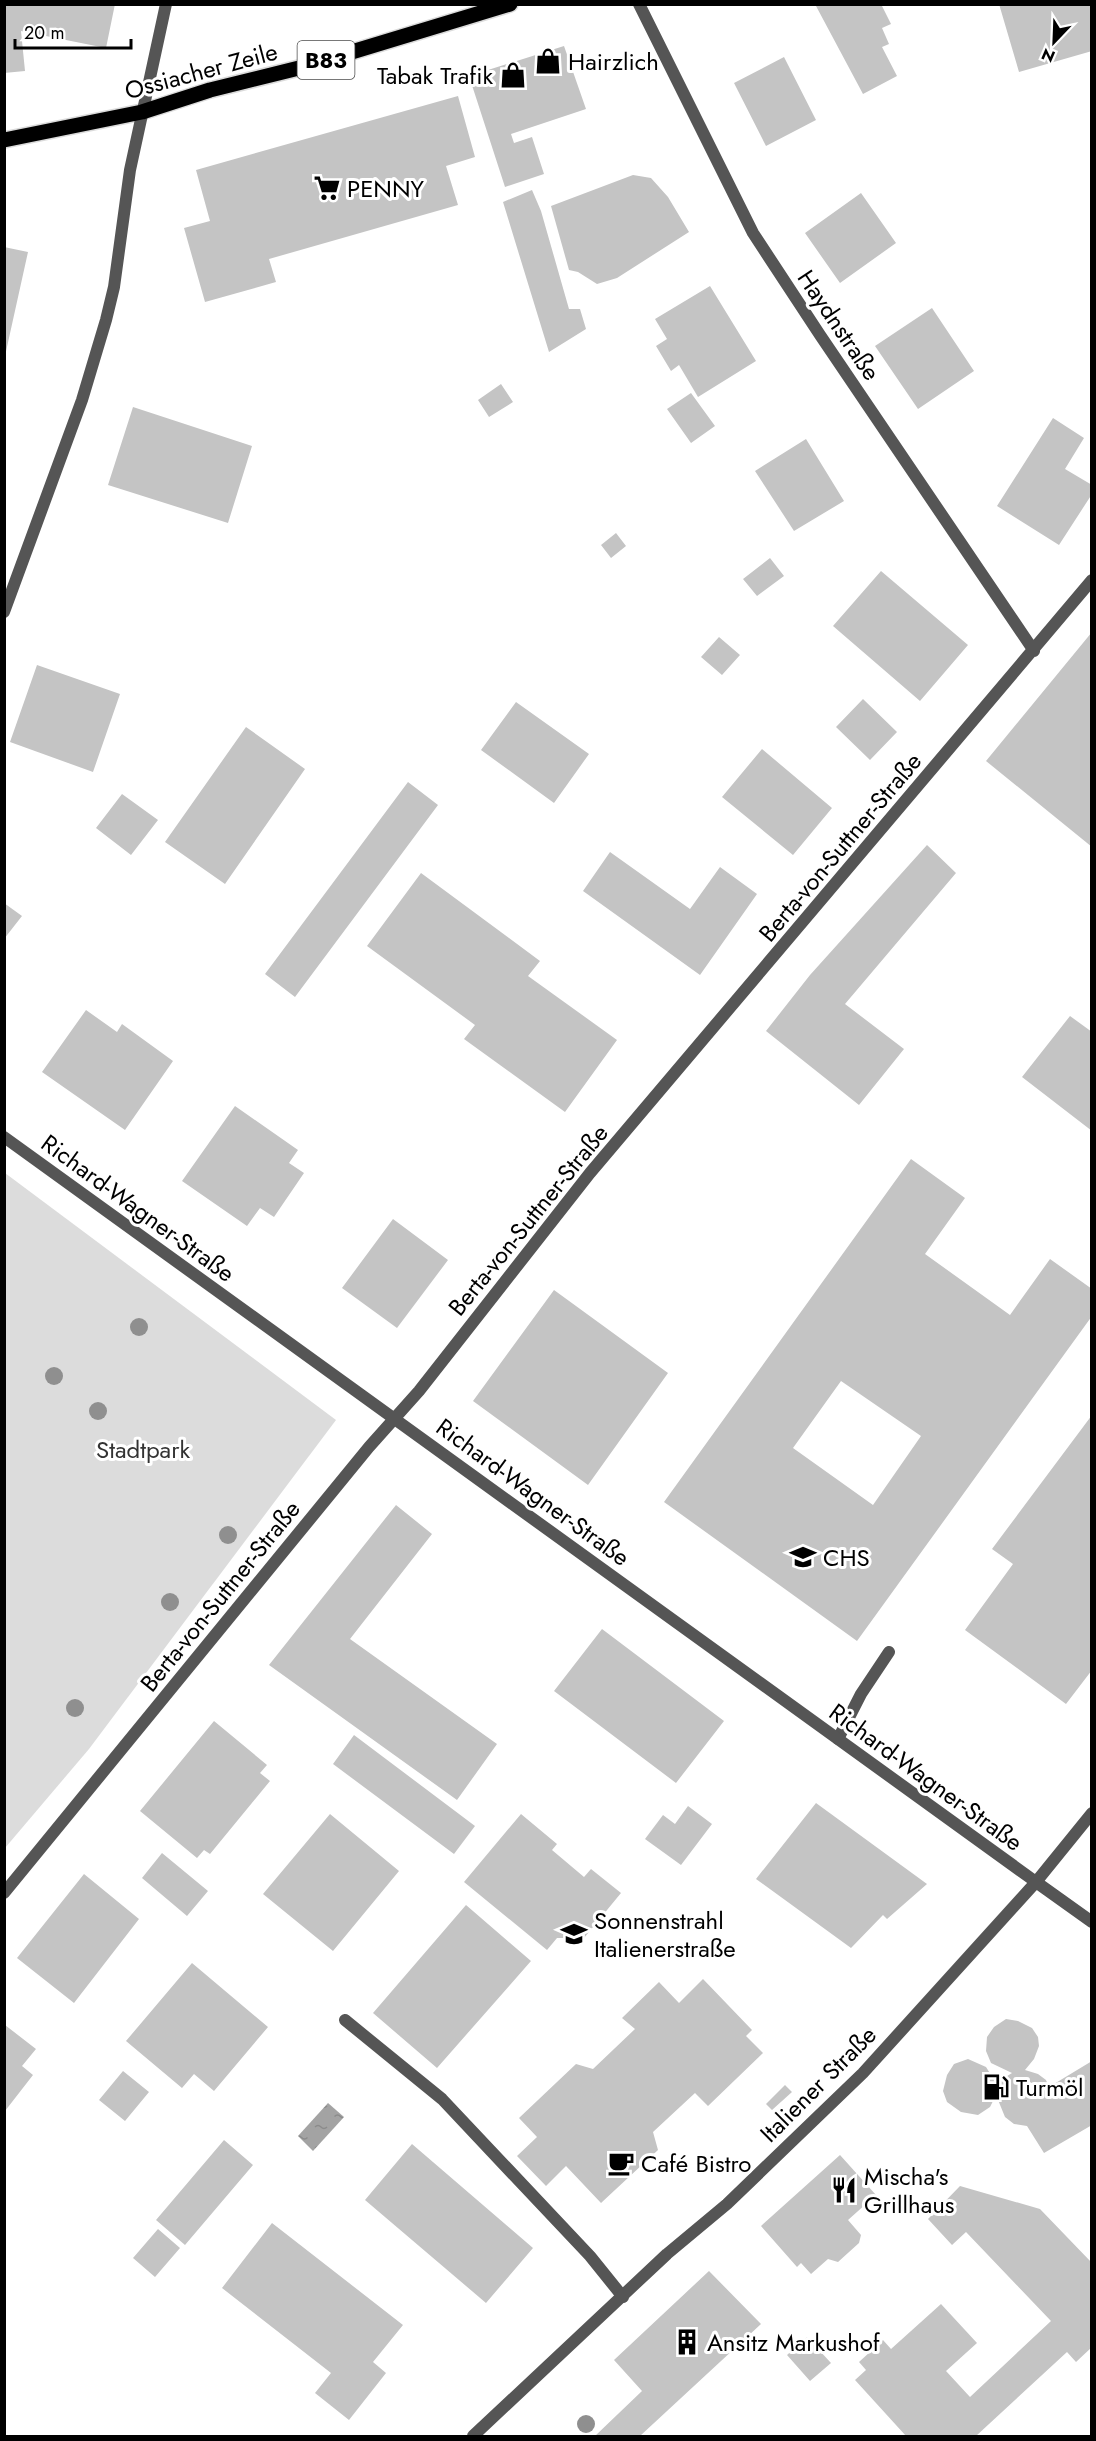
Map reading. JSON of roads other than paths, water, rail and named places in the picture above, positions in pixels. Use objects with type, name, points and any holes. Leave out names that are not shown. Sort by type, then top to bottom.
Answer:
[{"type":"main road","name":"Ossiacher Zeile","points":[[4,140],[142,112],[210,90],[299,68],[510,4]]},
{"type":"street","points":[[4,612],[82,400],[106,320],[114,287],[130,171],[166,4]]},
{"type":"street","name":"Haydnstraße","points":[[639,4],[753,233],[826,345],[1034,651]]},
{"type":"street","name":"Berta-von-Suttner-Straße","points":[[4,1893],[393,1418],[419,1391],[590,1173],[1092,580]]},
{"type":"street","name":"Richard-Wagner-Straße","points":[[4,1137],[1092,1922]]},
{"type":"street","points":[[838,1739],[861,1694],[889,1652]]},
{"type":"street","name":"Italiener Straße","points":[[473,2436],[667,2254],[727,2204],[863,2073],[1036,1882],[1092,1813]]},
{"type":"street","points":[[345,2020],[442,2099],[590,2256],[623,2297]]},
{"type":"water","points":[[328,2103],[344,2117],[313,2151],[298,2136]]},
{"type":"place","name":"Hairzlich","points":[[548,61]]},
{"type":"place","name":"Tabak Trafik","points":[[513,75]]},
{"type":"place","name":"PENNY","points":[[327,188]]},
{"type":"place","name":"CHS","points":[[803,1557]]},
{"type":"place","name":"Sonnenstrahl Italienerstraße","points":[[574,1934]]},
{"type":"place","name":"Turmöl","points":[[996,2087]]},
{"type":"place","name":"Café Bistro","points":[[621,2163]]},
{"type":"place","name":"Mischa's Grillhaus","points":[[844,2190]]},
{"type":"place","name":"Ansitz Markushof","points":[[687,2342]]},
{"type":"park label","name":"Stadtpark","points":[[143,1449]]}]
